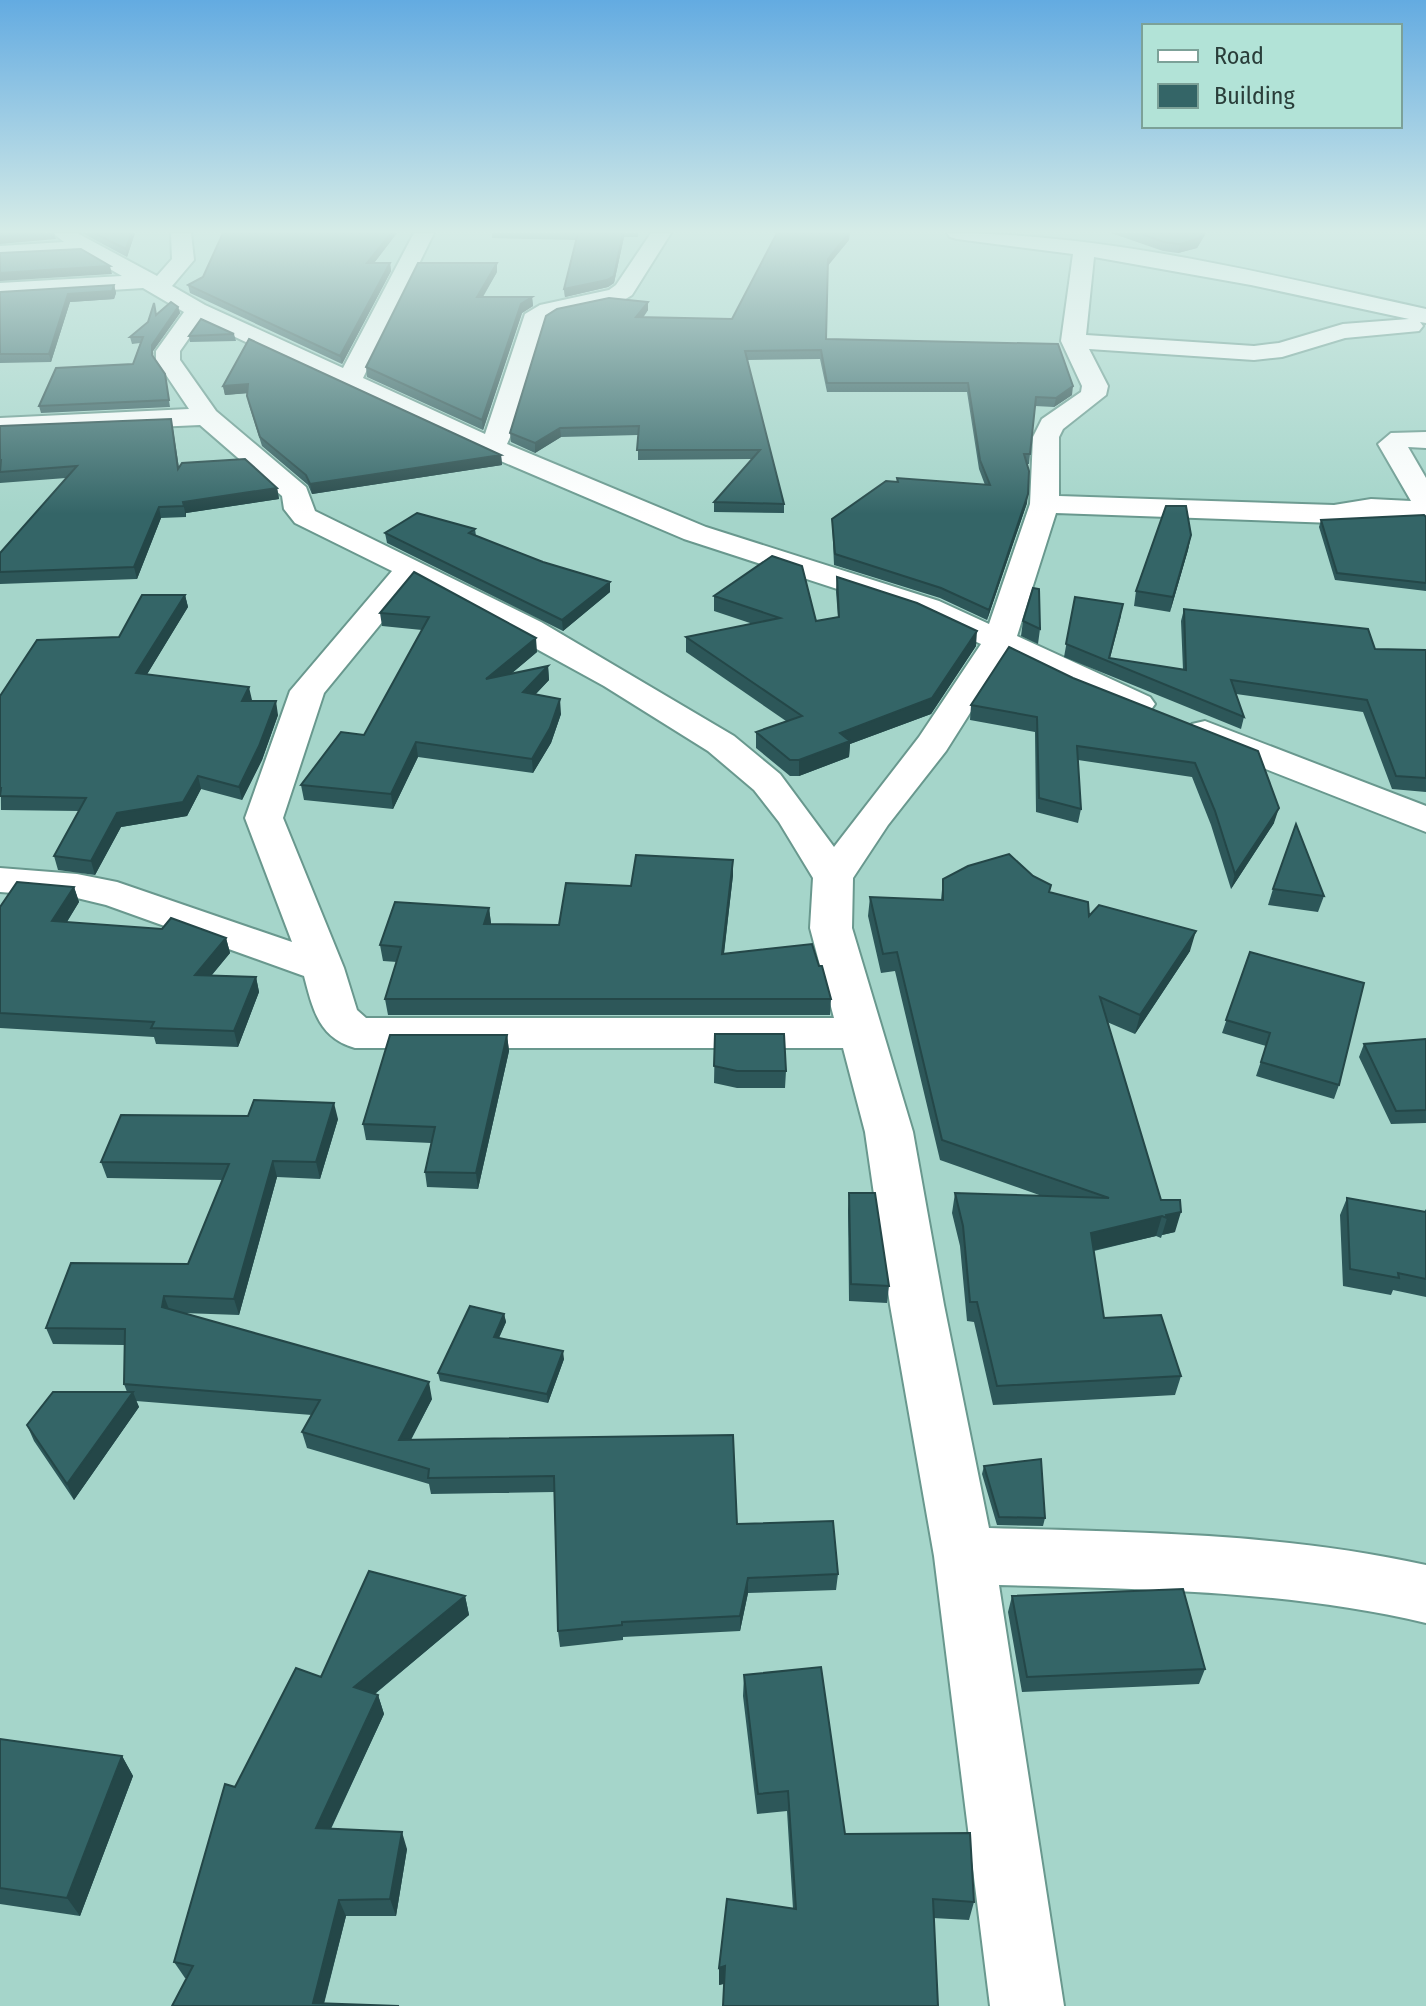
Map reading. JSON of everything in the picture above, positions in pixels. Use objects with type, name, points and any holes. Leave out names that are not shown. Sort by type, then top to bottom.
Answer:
[{"type":"street","points":[[185,327],[168,351],[168,360],[207,417],[296,493],[298,509],[305,517],[580,655],[726,747],[755,770],[800,822],[833,878]]},
{"type":"street","points":[[233,327],[492,447],[695,533],[928,608],[1084,682],[1426,820]]},
{"type":"street","points":[[349,381],[377,327]]},
{"type":"street","points":[[492,447],[502,426],[531,327]]},
{"type":"street","points":[[1027,2006],[964,1556],[917,1305],[889,1132],[831,928],[833,878],[873,819],[933,743],[999,642],[1044,504],[1046,437],[1051,425],[1093,395],[1095,386],[1073,341],[1074,327]]},
{"type":"street","points":[[1073,341],[1254,353],[1282,350],[1343,331],[1404,327]]},
{"type":"street","points":[[0,426],[207,417]]},
{"type":"street","points":[[1426,440],[1400,439],[1392,444],[1426,502]]},
{"type":"street","points":[[1044,504],[1334,514],[1371,508],[1426,510]]},
{"type":"street","points":[[411,568],[307,691],[264,818],[323,968],[337,1017],[355,1033],[863,1033]]},
{"type":"street","points":[[0,880],[77,886],[117,895],[323,968]]},
{"type":"street","points":[[964,1556],[1235,1564],[1334,1575],[1426,1594]]},
{"type":"building","points":[[0,327],[58,327],[49,354],[0,354]]},
{"type":"building","points":[[142,327],[165,327],[152,345],[152,355],[165,374],[169,400],[39,406],[56,368],[133,364],[143,337],[130,337]]},
{"type":"building","points":[[196,327],[218,327],[234,334],[189,336]]},
{"type":"building","points":[[277,327],[356,327],[340,356]]},
{"type":"building","points":[[386,327],[513,327],[482,420],[366,367]]},
{"type":"building","points":[[543,327],[826,327],[826,339],[1058,344],[1073,386],[1056,398],[1036,397],[1030,454],[1024,454],[1029,471],[1028,494],[989,610],[941,588],[835,554],[832,519],[886,481],[898,482],[897,478],[990,485],[980,460],[968,383],[827,383],[821,350],[745,351],[784,504],[714,502],[760,450],[637,450],[639,426],[560,428],[535,443],[510,433]]},
{"type":"building","points":[[249,339],[501,455],[310,484],[306,475],[260,437],[247,396],[248,384],[223,386]]},
{"type":"building","points":[[171,419],[178,469],[182,463],[245,459],[277,488],[183,502],[184,506],[159,507],[134,567],[0,572],[0,553],[77,466],[0,472],[0,426]]},
{"type":"building","points":[[1166,506],[1186,506],[1191,535],[1173,597],[1136,591]]},
{"type":"building","points":[[417,513],[475,529],[469,533],[543,562],[610,582],[562,620],[385,533]]},
{"type":"building","points":[[1424,515],[1426,583],[1337,573],[1321,520]]},
{"type":"building","points":[[772,556],[802,566],[816,621],[839,617],[837,577],[917,603],[977,631],[932,698],[840,733],[850,741],[799,760],[790,760],[756,732],[802,716],[686,637],[780,618],[714,596]]},
{"type":"building","points":[[414,572],[536,638],[486,679],[548,666],[523,692],[560,699],[550,728],[532,759],[416,742],[391,794],[301,785],[341,732],[364,735],[429,617],[380,613]]},
{"type":"building","points":[[1033,588],[1039,589],[1040,629],[1023,621]]},
{"type":"building","points":[[142,595],[185,595],[136,673],[249,687],[242,701],[276,701],[239,787],[198,776],[183,802],[117,813],[91,861],[54,856],[86,798],[0,796],[0,696],[37,640],[119,637]]},
{"type":"building","points":[[1075,597],[1123,604],[1109,658],[1186,670],[1184,609],[1368,629],[1375,649],[1426,650],[1426,778],[1396,776],[1367,700],[1231,680],[1244,717],[1066,644]]},
{"type":"building","points":[[1009,647],[1073,678],[1258,751],[1279,808],[1235,874],[1215,811],[1195,763],[1077,746],[1081,809],[1039,798],[1037,717],[971,705]]},
{"type":"building","points":[[1296,824],[1324,896],[1273,889]]},
{"type":"building","points":[[1009,854],[1033,876],[1051,885],[1049,892],[1088,902],[1089,916],[1099,905],[1196,931],[1140,1015],[1100,997],[1161,1200],[1180,1200],[1181,1212],[1166,1215],[1167,1218],[1162,1216],[1091,1233],[1104,1318],[1161,1315],[1181,1376],[997,1386],[977,1302],[970,1302],[963,1226],[955,1193],[1109,1198],[942,1140],[897,952],[883,954],[870,897],[943,900],[943,879],[968,866]]},
{"type":"building","points":[[636,855],[733,860],[722,954],[812,944],[831,999],[385,999],[401,947],[380,945],[395,902],[489,908],[484,924],[559,925],[566,883],[631,886]]},
{"type":"building","points":[[17,882],[74,887],[52,921],[162,929],[171,918],[226,938],[195,975],[256,977],[234,1031],[151,1028],[154,1022],[0,1013],[0,907]]},
{"type":"building","points":[[1250,952],[1364,983],[1339,1085],[1261,1062],[1270,1033],[1226,1020]]},
{"type":"building","points":[[715,1034],[784,1034],[786,1071],[737,1071],[714,1066]]},
{"type":"building","points":[[390,1035],[507,1035],[476,1173],[425,1172],[435,1127],[363,1124]]},
{"type":"building","points":[[1426,1039],[1426,1110],[1396,1111],[1364,1044]]},
{"type":"building","points":[[254,1100],[334,1103],[316,1162],[273,1161],[234,1299],[164,1296],[162,1307],[429,1382],[399,1440],[733,1435],[737,1524],[833,1521],[838,1574],[748,1578],[740,1616],[622,1622],[622,1625],[558,1631],[554,1476],[428,1478],[429,1469],[302,1432],[320,1400],[124,1384],[125,1329],[46,1328],[71,1263],[188,1264],[229,1164],[101,1162],[121,1115],[248,1116]]},
{"type":"building","points":[[849,1193],[875,1193],[889,1286],[851,1284]]},
{"type":"building","points":[[1347,1198],[1426,1212],[1426,1279],[1398,1273],[1399,1278],[1350,1269]]},
{"type":"building","points":[[470,1306],[504,1314],[494,1337],[563,1351],[547,1394],[438,1373]]},
{"type":"building","points":[[53,1392],[133,1392],[67,1484],[27,1425]]},
{"type":"building","points":[[1041,1459],[1045,1518],[999,1517],[984,1466]]},
{"type":"building","points":[[369,1571],[465,1596],[354,1687],[378,1695],[316,1828],[402,1832],[390,1899],[339,1900],[313,2003],[399,2006],[172,2006],[193,1966],[174,1962],[225,1784],[235,1787],[296,1668],[321,1677]]},
{"type":"building","points":[[1183,1589],[1205,1669],[1027,1677],[1012,1596]]},
{"type":"building","points":[[821,1667],[845,1834],[970,1833],[974,1902],[933,1899],[938,2006],[723,2006],[725,1966],[719,1968],[727,1899],[796,1909],[788,1791],[758,1794],[744,1675]]},
{"type":"building","points":[[0,1739],[122,1756],[67,1898],[0,1888]]}]
